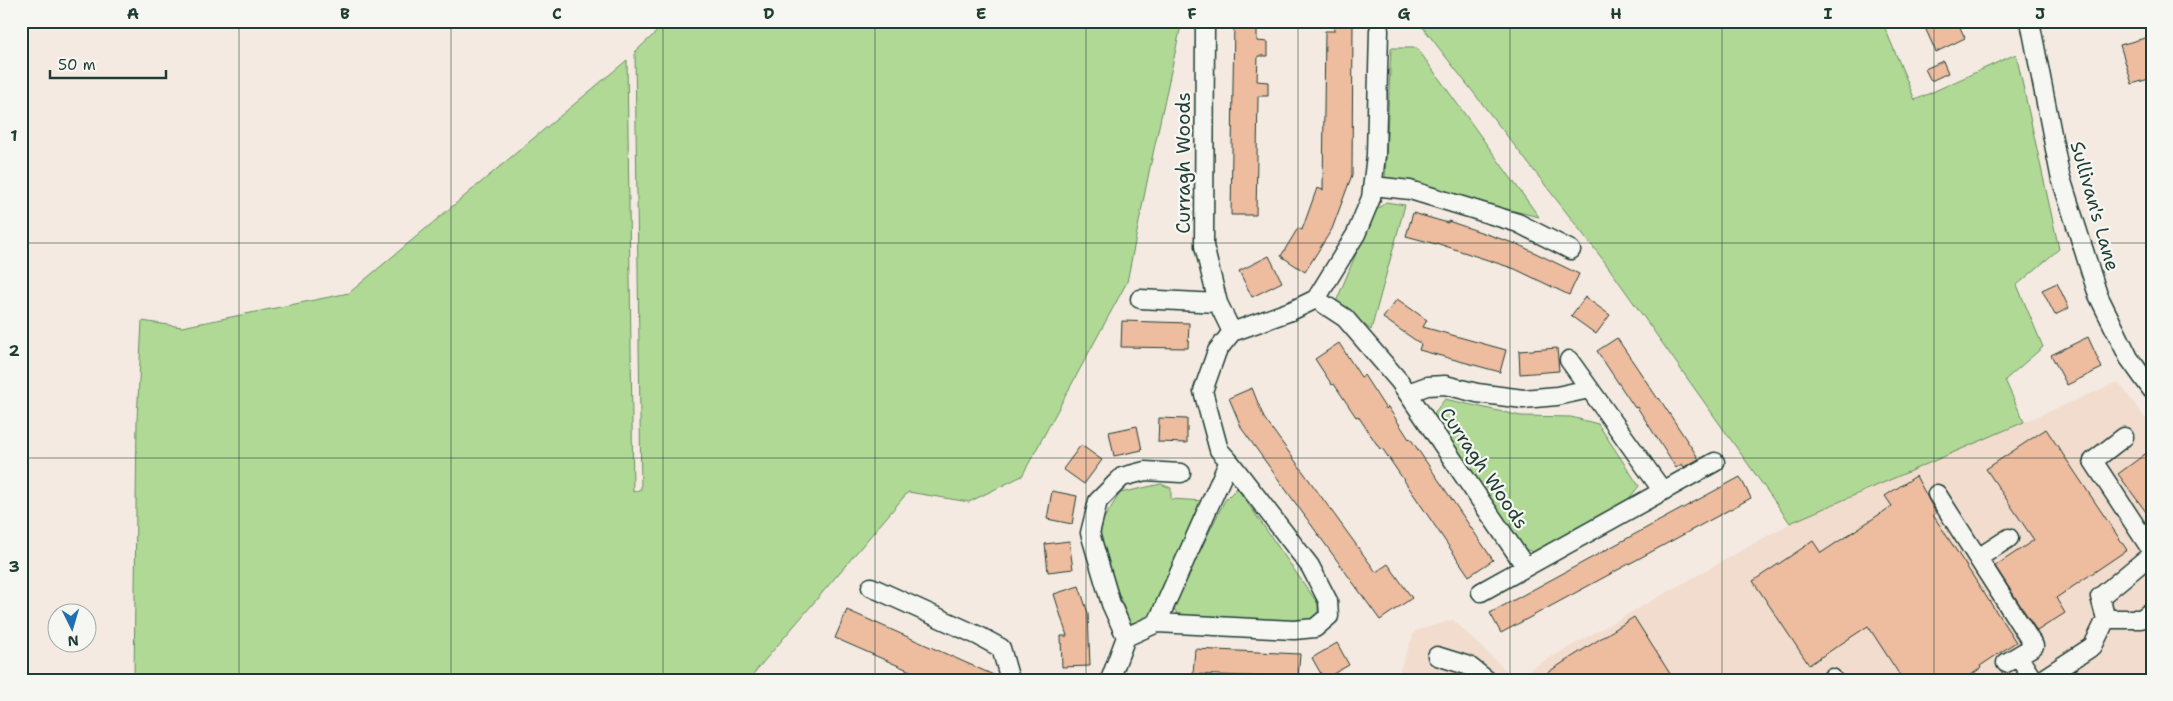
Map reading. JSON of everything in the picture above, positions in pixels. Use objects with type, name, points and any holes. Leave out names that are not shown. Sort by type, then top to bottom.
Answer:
[{"type":"street","name":"Curragh Woods","points":[[1204,21],[1204,246],[1218,303],[1232,332]]},
{"type":"street","name":"Sullivan's Lane","points":[[2030,21],[2060,175],[2098,295],[2129,358],[2152,390]]},
{"type":"street","points":[[1110,680],[1126,637],[1156,623],[1294,630],[1315,628],[1329,616],[1328,601],[1310,566],[1219,450],[1203,391],[1217,351],[1232,332],[1291,310],[1316,298],[1356,234],[1371,198],[1373,186],[1376,155],[1378,30]]},
{"type":"street","points":[[1373,186],[1410,190],[1518,222],[1571,250]]},
{"type":"street","name":"Curragh Woods","points":[[1316,298],[1344,318],[1408,393],[1525,566]]},
{"type":"street","points":[[1140,299],[1218,303]]},
{"type":"street","points":[[1569,360],[1662,490]]},
{"type":"street","name":"Curragh Woods","points":[[1408,393],[1427,386],[1445,385],[1477,393],[1522,399],[1557,396],[1589,389]]},
{"type":"street","points":[[2040,680],[2093,646],[2106,619],[2100,597],[2152,552],[2093,461],[2124,437]]},
{"type":"street","points":[[1156,623],[1229,461]]},
{"type":"street","points":[[1481,592],[1715,462]]},
{"type":"street","points":[[1126,637],[1103,582],[1090,533],[1098,501],[1122,476],[1145,471],[1181,474]]},
{"type":"street","points":[[1938,494],[2034,646],[2012,659],[2032,680]]},
{"type":"street","points":[[1978,558],[2009,538]]},
{"type":"street","points":[[871,587],[979,636],[1001,648],[1010,680]]},
{"type":"street","points":[[2106,619],[2141,619],[2152,611]]},
{"type":"street","points":[[1436,656],[1469,666],[1487,680]]},
{"type":"shaded area","points":[[2118,382],[2152,427],[2152,680],[1396,680],[1415,631],[1453,620],[1514,678],[1803,516]]},
{"type":"green space","points":[[668,21],[1182,21],[1127,282],[1022,476],[969,502],[908,492],[748,680],[134,680],[137,420],[142,321],[182,327],[349,293],[627,60],[633,492],[641,489],[635,52]]},
{"type":"green space","points":[[1418,21],[1882,21],[1915,100],[2016,54],[2059,249],[2017,285],[2043,347],[2005,380],[2024,422],[1790,523],[1604,261]]},
{"type":"green space","points":[[1391,48],[1417,48],[1539,217],[1385,180]]},
{"type":"green space","points":[[1386,202],[1405,205],[1371,330],[1336,302],[1373,213]]},
{"type":"green space","points":[[1445,399],[1521,416],[1571,417],[1598,424],[1639,486],[1623,506],[1533,552],[1517,546],[1432,416]]},
{"type":"green space","points":[[1161,484],[1171,488],[1171,499],[1204,501],[1149,621],[1130,623],[1099,543],[1103,520],[1120,493]]},
{"type":"green space","points":[[1237,488],[1318,604],[1318,615],[1308,624],[1178,616],[1173,606],[1225,500]]},
{"type":"building","points":[[1234,21],[1257,21],[1257,41],[1268,42],[1268,56],[1258,56],[1257,81],[1268,82],[1268,96],[1258,96],[1256,215],[1231,215]]},
{"type":"building","points":[[1334,21],[1353,21],[1352,175],[1332,229],[1305,272],[1281,256],[1298,228],[1302,230],[1317,188],[1323,190],[1325,31],[1334,31]]},
{"type":"building","points":[[1922,21],[1957,21],[1965,38],[1936,52]]},
{"type":"building","points":[[2152,36],[2152,78],[2132,84],[2120,45]]},
{"type":"building","points":[[1943,61],[1948,73],[1931,81],[1925,69]]},
{"type":"building","points":[[1413,213],[1448,223],[1448,221],[1519,245],[1579,274],[1569,295],[1515,269],[1436,243],[1406,236]]},
{"type":"building","points":[[1269,256],[1282,282],[1252,297],[1239,271]]},
{"type":"building","points":[[2057,283],[2069,308],[2055,315],[2042,290]]},
{"type":"building","points":[[1585,297],[1610,315],[1596,334],[1571,316]]},
{"type":"building","points":[[1397,299],[1427,320],[1423,327],[1506,350],[1500,372],[1419,350],[1421,344],[1383,318]]},
{"type":"building","points":[[1122,321],[1189,323],[1188,348],[1121,347]]},
{"type":"building","points":[[2088,337],[2102,368],[2067,385],[2051,355]]},
{"type":"building","points":[[1617,338],[1699,459],[1684,467],[1682,464],[1676,468],[1637,407],[1635,408],[1597,351]]},
{"type":"building","points":[[1339,343],[1361,377],[1364,375],[1386,409],[1388,407],[1410,438],[1493,560],[1469,576],[1382,448],[1380,449],[1315,359]]},
{"type":"building","points":[[1557,348],[1559,371],[1520,374],[1519,351]]},
{"type":"building","points":[[1252,388],[1264,418],[1376,572],[1388,564],[1412,598],[1380,620],[1242,429],[1229,398]]},
{"type":"building","points":[[1159,418],[1187,419],[1187,443],[1158,442]]},
{"type":"building","points":[[1137,426],[1142,450],[1114,456],[1109,432]]},
{"type":"building","points":[[2046,429],[2127,550],[2056,598],[2065,613],[2037,631],[1995,566],[2034,540],[1986,469]]},
{"type":"building","points":[[1081,445],[1102,460],[1084,484],[1063,469]]},
{"type":"building","points":[[2152,449],[2152,520],[2118,474]]},
{"type":"building","points":[[1916,476],[1936,513],[1933,515],[2016,642],[1980,666],[1981,668],[1964,680],[1903,680],[1868,626],[1809,665],[1753,581],[1813,541],[1821,553],[1892,506],[1885,496]]},
{"type":"building","points":[[1740,477],[1751,498],[1501,633],[1490,613]]},
{"type":"building","points":[[1052,491],[1077,496],[1072,524],[1047,519]]},
{"type":"building","points":[[1069,541],[1073,569],[1048,572],[1045,544]]},
{"type":"building","points":[[1079,586],[1088,613],[1090,666],[1062,667],[1061,636],[1067,636],[1054,594]]},
{"type":"building","points":[[847,610],[998,677],[999,680],[931,680],[835,638]]},
{"type":"building","points":[[1634,617],[1674,680],[1536,680]]},
{"type":"building","points":[[1337,643],[1349,665],[1324,679],[1312,658]]},
{"type":"building","points":[[1195,649],[1300,654],[1298,678],[1193,674]]}]
